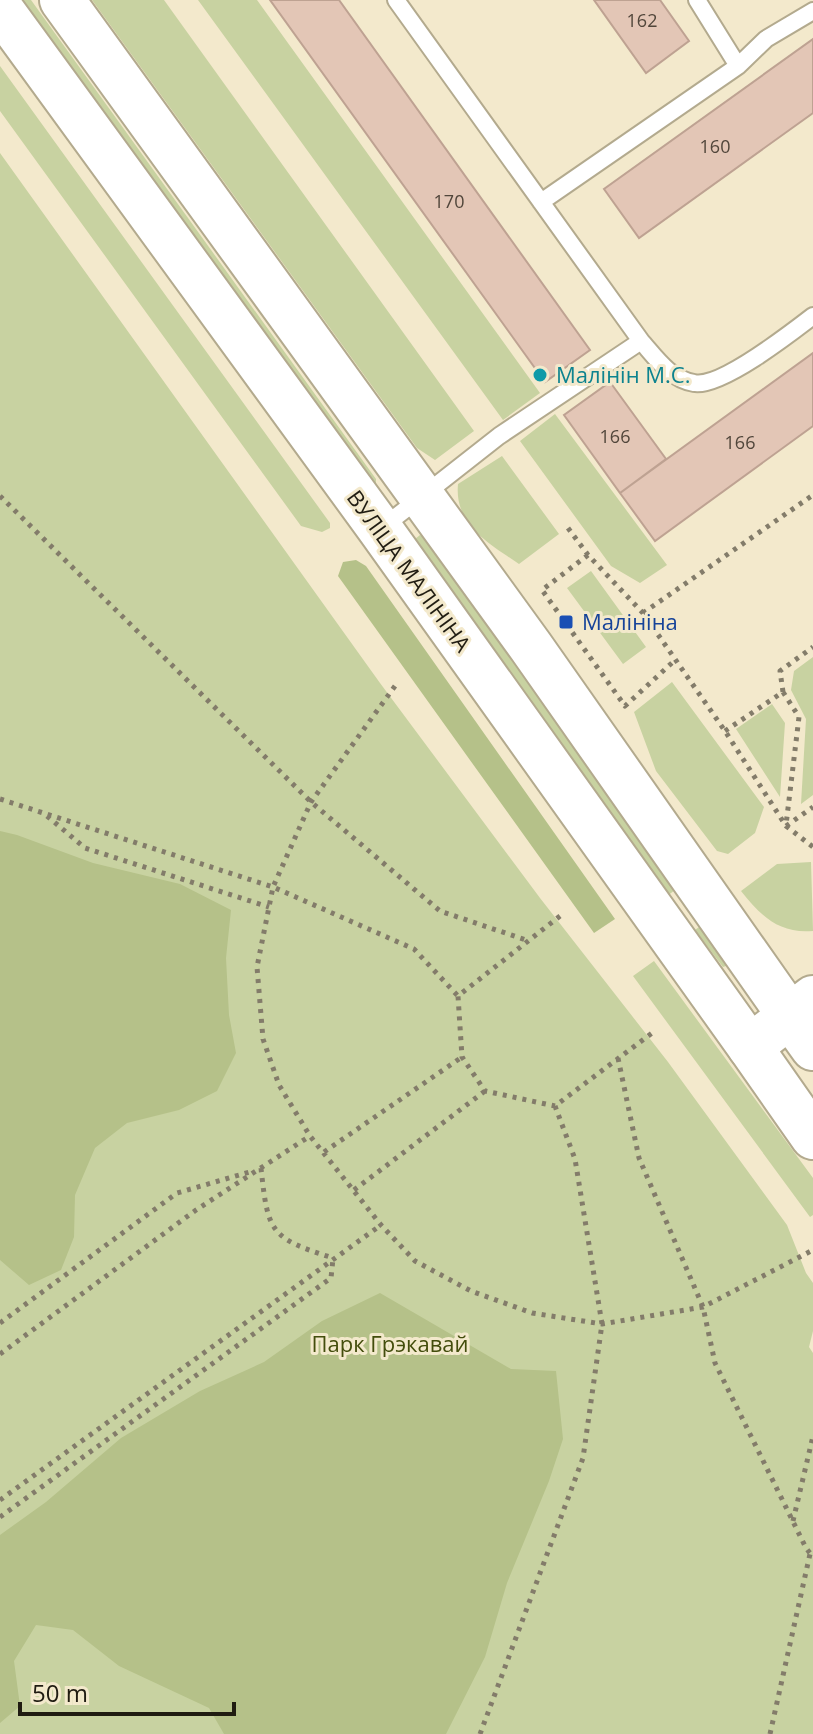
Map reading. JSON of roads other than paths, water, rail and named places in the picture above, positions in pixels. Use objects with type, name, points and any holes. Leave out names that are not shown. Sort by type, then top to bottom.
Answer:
[{"type":"main road","points":[[62,0],[805,1021],[750,1047]]},
{"type":"main road","name":"ВУЛІЦА МАЛІНІНА","points":[[0,8],[380,529],[750,1047],[798,1081],[813,1137]]},
{"type":"lane","points":[[396,0],[641,341],[668,372],[696,384],[730,374],[813,316]]},
{"type":"lane","points":[[697,0],[738,66]]},
{"type":"lane","points":[[541,202],[738,66],[766,39],[813,11]]},
{"type":"lane","points":[[380,529],[499,436],[641,341]]},
{"type":"place","name":"Малінін М.С.","points":[[540,375]]},
{"type":"place","name":"Малініна","points":[[566,622]]},
{"type":"park label","name":"Парк Грэкавай","points":[[390,1344]]}]
